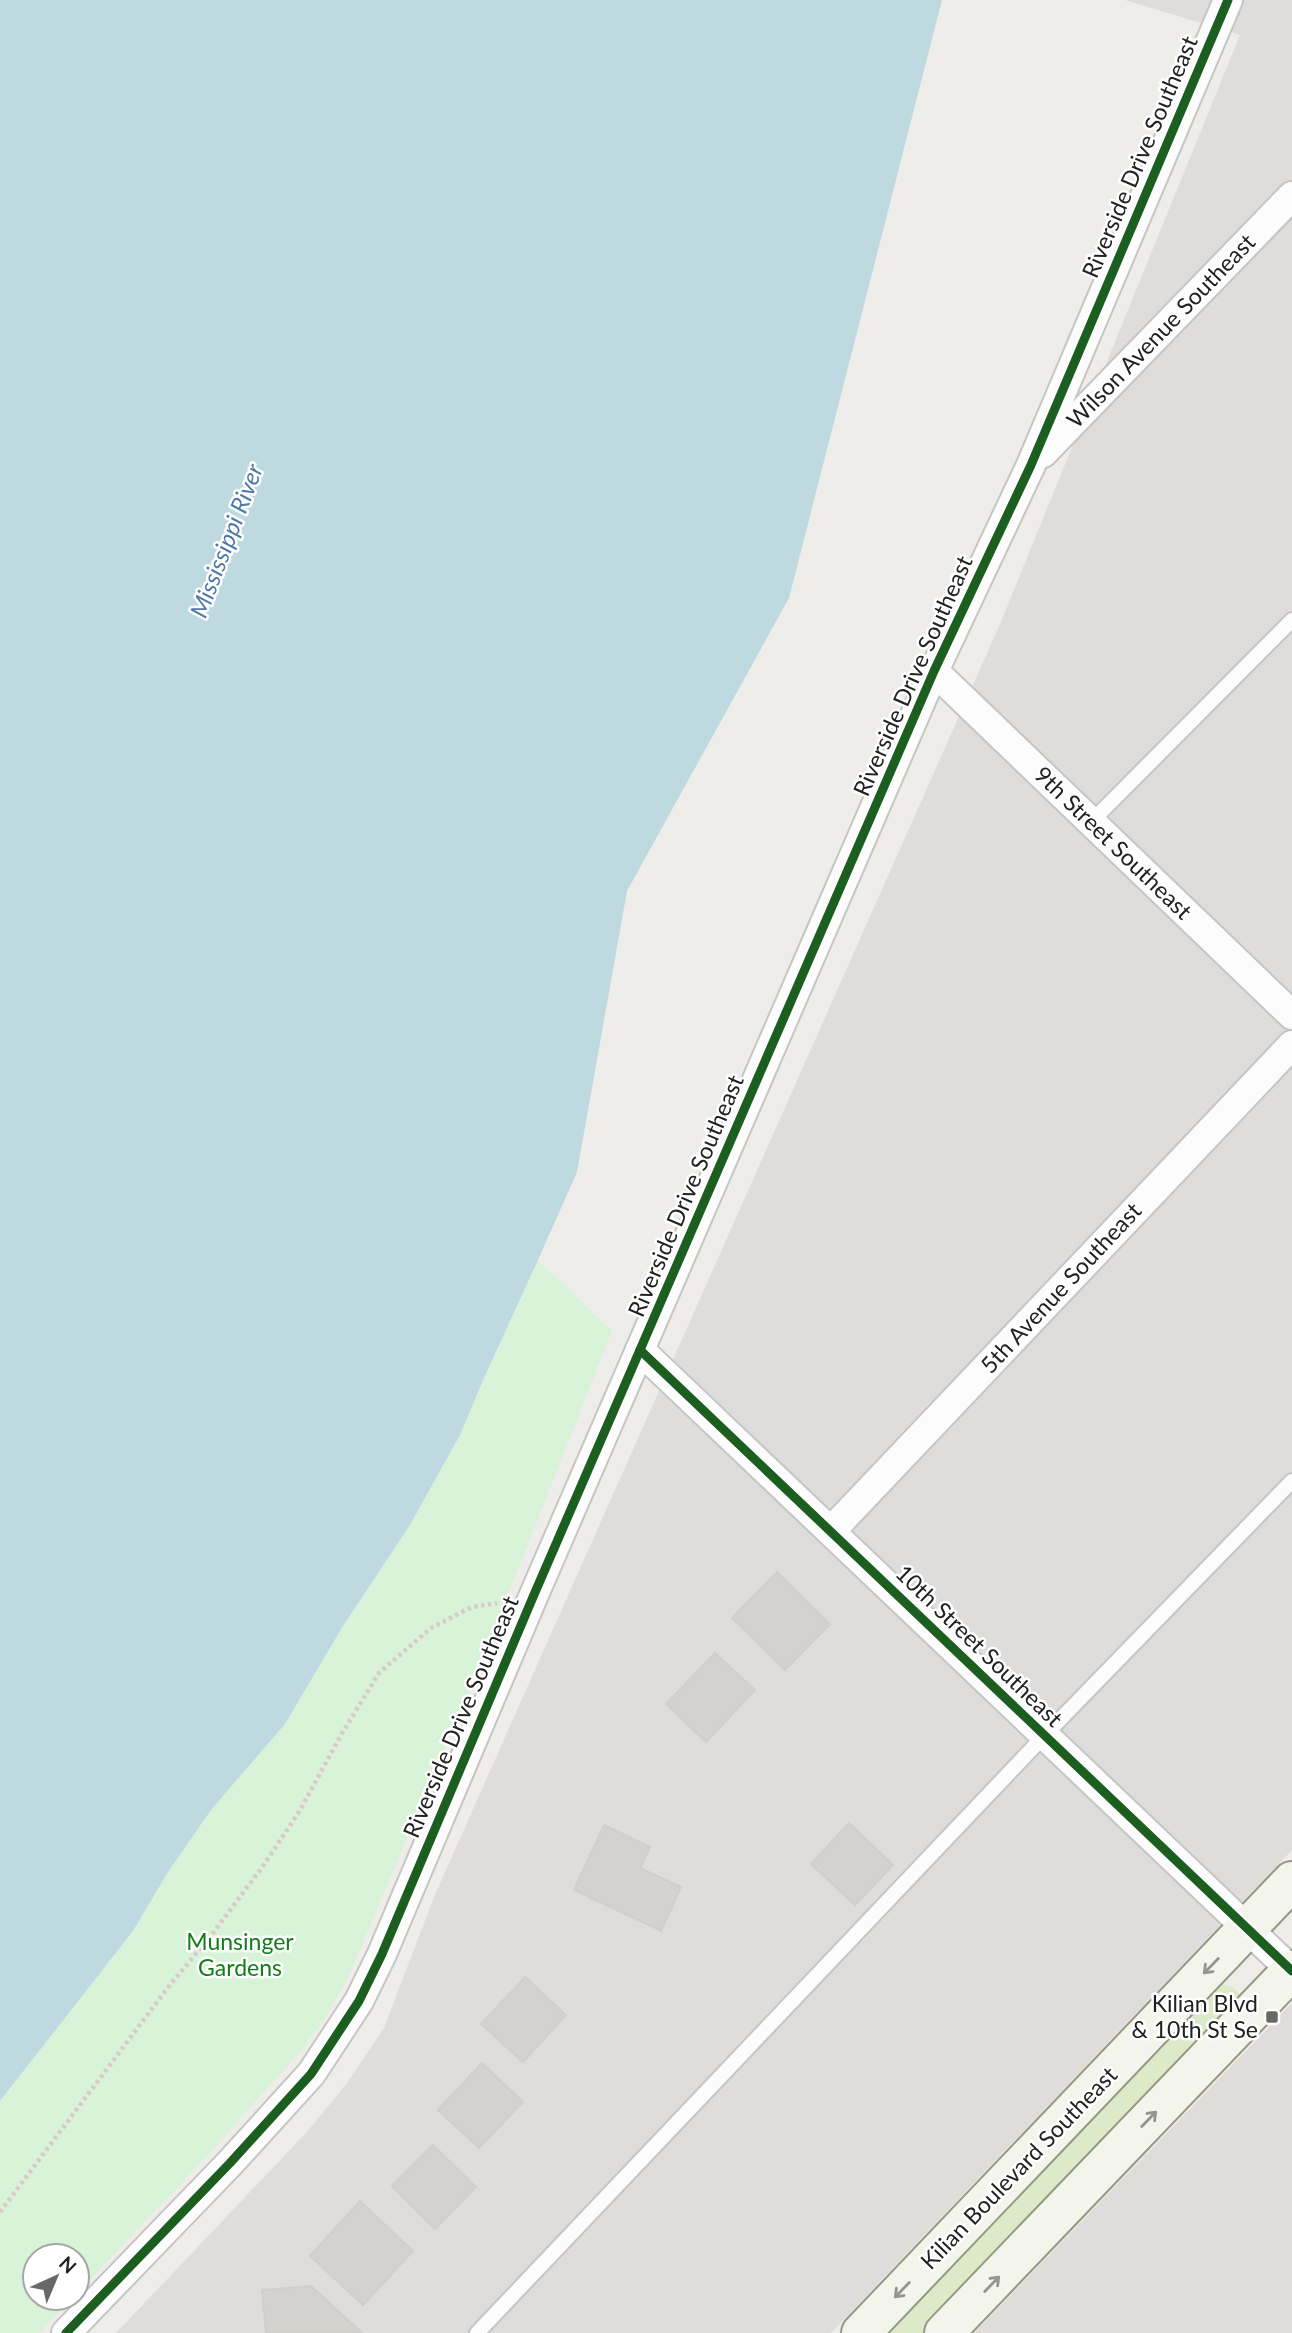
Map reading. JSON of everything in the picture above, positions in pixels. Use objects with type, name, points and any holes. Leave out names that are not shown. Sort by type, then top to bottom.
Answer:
[{"type":"street","name":"Riverside Drive Southeast","points":[[66,2333],[311,2074],[359,2001],[382,1954],[533,1597],[934,671],[1031,465],[1228,0]]},
{"type":"street","name":"Wilson Avenue Southeast","points":[[1031,465],[1292,196]]},
{"type":"street","name":"9th Street Southeast","points":[[934,671],[1292,1016]]},
{"type":"street","name":"5th Avenue Southeast","points":[[831,1531],[1292,1045]]},
{"type":"street","name":"10th Street Southeast","points":[[640,1350],[1292,1970]]},
{"type":"street","name":"Kilian Boulevard Southeast","points":[[861,2333],[1292,1881]]},
{"type":"street","points":[[944,2333],[1292,1970]]},
{"type":"lane","points":[[1091,822],[1292,620]]},
{"type":"lane","points":[[477,2333],[1045,1735],[1292,1481]]},
{"type":"path","points":[[0,2212],[166,1990],[263,1866],[299,1812],[379,1673],[431,1628],[472,1607],[533,1597]]},
{"type":"shaded area","points":[[1125,0],[1292,0],[1292,1850],[831,2333],[116,2333],[305,2134],[347,2083],[384,2028],[434,1897],[1000,624],[1240,35]]},
{"type":"shaded area","points":[[1292,2003],[1292,2333],[974,2333]]},
{"type":"green space","name":"Munsinger Gardens","points":[[538,1260],[612,1331],[487,1648],[348,1978],[325,2018],[303,2048],[198,2166],[91,2278],[91,2242],[21,2242],[21,2312],[59,2312],[39,2333],[0,2333],[0,2101],[133,1931],[168,1872],[211,1810],[285,1724],[343,1626],[410,1525],[460,1435]]},
{"type":"green space","points":[[1222,1984],[1233,1988],[1241,1998],[928,2333],[884,2333],[1215,1987]]},
{"type":"water","name":"Mississippi River","points":[[0,0],[942,0],[789,598],[627,891],[577,1172],[460,1435],[410,1525],[343,1626],[285,1724],[211,1810],[168,1872],[133,1931],[0,2101]]},
{"type":"building","points":[[777,1572],[830,1624],[785,1670],[732,1618]]},
{"type":"building","points":[[715,1653],[755,1690],[706,1742],[666,1704]]},
{"type":"building","points":[[849,1823],[893,1865],[855,1905],[811,1864]]},
{"type":"building","points":[[604,1825],[650,1847],[640,1868],[681,1887],[661,1931],[574,1890]]},
{"type":"building","points":[[525,1977],[566,2015],[523,2062],[481,2024]]},
{"type":"building","points":[[482,2063],[523,2102],[479,2148],[438,2110]]},
{"type":"building","points":[[433,2145],[476,2187],[435,2229],[392,2186]]},
{"type":"building","points":[[360,2201],[413,2251],[363,2305],[310,2256]]},
{"type":"building","points":[[311,2286],[362,2333],[266,2333],[262,2290]]},
{"type":"cycle path","points":[[66,2333],[230,2163],[311,2074],[359,2001],[382,1954],[533,1597],[934,671],[1031,465],[1228,0]]},
{"type":"cycle path","points":[[640,1350],[1292,1971]]},
{"type":"place","name":"Kilian Blvd & 10th St Se","points":[[1272,2017]]}]
